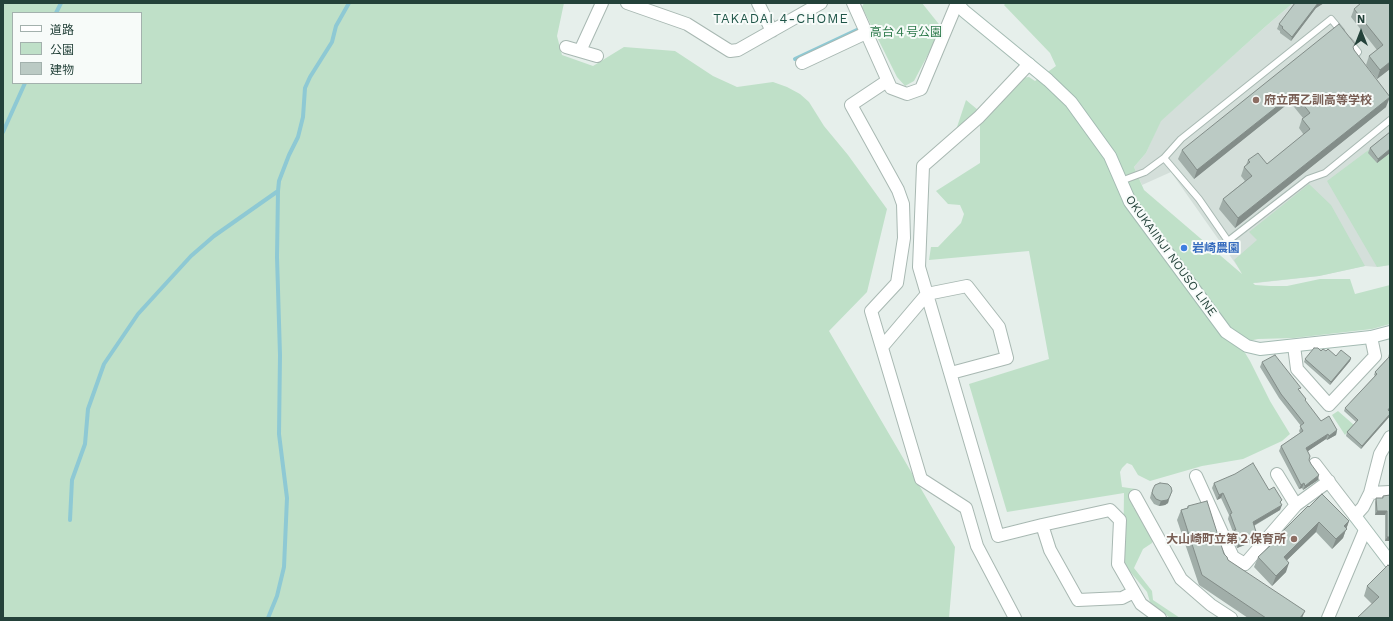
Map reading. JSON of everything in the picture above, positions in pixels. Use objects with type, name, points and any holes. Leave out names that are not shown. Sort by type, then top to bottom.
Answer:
[{"type":"street","points":[[580,51],[602,3]]},
{"type":"street","points":[[628,3],[687,24],[730,51],[738,50],[821,3]]},
{"type":"street","points":[[758,3],[772,30]]},
{"type":"street","points":[[853,3],[890,88],[907,94],[921,89],[957,3]]},
{"type":"street","name":"OKUKAIINJI NOUSO LINE","points":[[957,3],[964,11],[1048,80],[1071,102],[1110,156],[1130,202],[1226,332],[1247,346],[1260,349],[1371,337],[1390,332]]},
{"type":"street","points":[[802,63],[866,33]]},
{"type":"street","points":[[566,47],[597,56]]},
{"type":"street","points":[[1029,64],[979,116],[923,166],[919,267],[998,536],[1110,510],[1120,520],[1118,564],[1141,604],[1160,618]]},
{"type":"street","points":[[888,81],[851,105],[898,190],[903,204],[904,238],[897,283],[871,311],[921,479],[966,508],[978,546],[1015,618]]},
{"type":"street","points":[[882,347],[927,294],[967,286],[999,327],[1007,358],[951,373]]},
{"type":"street","points":[[1294,346],[1297,369],[1329,405],[1375,356],[1371,337]]},
{"type":"street","points":[[1355,516],[1370,492],[1380,454],[1390,437]]},
{"type":"street","points":[[1315,464],[1390,562]]},
{"type":"street","points":[[1277,474],[1296,505]]},
{"type":"street","points":[[1196,476],[1232,557],[1245,564],[1296,505],[1328,481]]},
{"type":"street","points":[[1370,492],[1390,492]]},
{"type":"street","points":[[1135,496],[1180,579],[1211,605],[1230,618]]},
{"type":"street","points":[[1042,525],[1050,550],[1078,600],[1122,598],[1134,592]]},
{"type":"street","points":[[1328,618],[1365,530]]},
{"type":"lane","points":[[1121,181],[1145,172],[1164,158],[1181,139],[1332,19],[1358,52],[1354,57],[1358,63]]},
{"type":"lane","points":[[1164,158],[1199,199],[1228,241],[1308,179],[1325,173],[1390,120]]},
{"type":"shaded area","points":[[1293,3],[1390,3],[1390,265],[1377,267],[1365,266],[1319,276],[1256,283],[1247,280],[1171,172],[1142,185],[1134,167],[1146,153],[1160,121]]},
{"type":"green space","points":[[3,3],[564,3],[557,36],[562,55],[593,66],[624,47],[675,51],[713,76],[737,87],[773,82],[800,94],[809,102],[824,126],[848,155],[887,209],[867,292],[829,331],[955,547],[949,618],[3,618]]},
{"type":"green space","name":"高台４号公園","points":[[864,3],[922,3],[942,28],[914,81],[905,86],[897,77],[862,7]]},
{"type":"green space","points":[[1006,3],[1293,3],[1161,121],[1146,153],[1134,167],[1144,190],[1242,274],[1234,260],[1257,240],[1249,232],[1309,184],[1331,205],[1365,266],[1319,276],[1253,283],[1255,285],[1287,286],[1320,279],[1350,279],[1355,294],[1390,285],[1390,324],[1372,329],[1294,338],[1258,339],[1239,343],[1250,361],[1270,401],[1290,434],[1282,441],[1243,459],[1202,466],[1150,481],[1138,475],[1132,465],[1127,463],[1122,468],[1120,472],[1122,487],[1136,489],[1136,497],[1133,507],[1141,514],[1154,537],[1152,543],[1143,549],[1134,568],[1152,591],[1153,600],[1180,618],[1170,618],[1150,602],[1147,592],[1123,563],[1124,493],[1007,512],[969,384],[1049,359],[1029,251],[929,260],[931,247],[938,247],[961,223],[964,214],[960,205],[948,204],[936,191],[980,163],[980,122],[1022,78],[1029,77],[1035,81],[1056,66],[1050,53],[1004,5]]},
{"type":"green space","points":[[966,100],[978,110],[955,133]]},
{"type":"green space","points":[[1390,134],[1390,265],[1377,267],[1327,181]]},
{"type":"green space","points":[[1338,411],[1354,425],[1345,435],[1332,415]]},
{"type":"building","points":[[1295,3],[1318,3],[1292,37],[1279,24]]},
{"type":"building","points":[[1361,3],[1390,3],[1390,62],[1380,70],[1369,56],[1383,45],[1354,9]]},
{"type":"building","points":[[1339,24],[1355,44],[1353,47],[1354,50],[1390,97],[1238,218],[1223,199],[1252,176],[1244,167],[1250,162],[1248,160],[1258,153],[1267,164],[1310,129],[1302,119],[1310,113],[1294,93],[1197,170],[1182,150]]},
{"type":"building","points":[[1390,132],[1390,149],[1378,159],[1370,148]]},
{"type":"building","points":[[1314,348],[1318,348],[1321,351],[1323,349],[1326,351],[1328,349],[1336,356],[1341,350],[1351,358],[1331,382],[1305,359]]},
{"type":"building","points":[[1275,355],[1301,388],[1298,389],[1321,421],[1329,416],[1337,430],[1306,448],[1310,456],[1309,460],[1319,475],[1305,486],[1304,483],[1301,485],[1281,446],[1303,431],[1300,426],[1304,423],[1281,394],[1262,362]]},
{"type":"building","points":[[1390,356],[1390,407],[1388,410],[1390,414],[1362,446],[1347,432],[1358,420],[1345,408],[1377,374],[1375,372]]},
{"type":"building","points":[[1253,463],[1269,490],[1274,487],[1282,500],[1280,502],[1282,505],[1253,522],[1257,536],[1239,543],[1230,514],[1232,513],[1223,493],[1219,495],[1214,483],[1235,474]]},
{"type":"building","points":[[1160,483],[1168,484],[1171,487],[1172,491],[1167,500],[1161,501],[1156,499],[1152,493],[1155,485]]},
{"type":"building","points":[[1322,494],[1349,521],[1344,526],[1347,529],[1336,539],[1319,522],[1284,557],[1289,563],[1276,576],[1258,557],[1308,506],[1309,507]]},
{"type":"building","points":[[1390,495],[1390,537],[1387,537],[1387,511],[1377,511],[1376,498],[1383,498],[1383,496]]},
{"type":"building","points":[[1207,501],[1224,554],[1228,560],[1305,611],[1300,618],[1266,618],[1202,575],[1181,510],[1188,508],[1188,506]]},
{"type":"building","points":[[1388,565],[1390,567],[1390,618],[1357,618],[1379,597],[1367,586]]},
{"type":"waterway","points":[[56,12],[61,3]]},
{"type":"waterway","points":[[268,618],[277,596],[284,567],[287,498],[279,434],[280,355],[277,257],[279,181],[298,137],[303,117],[305,88],[310,77],[332,42],[336,26],[349,3]]},
{"type":"waterway","points":[[795,59],[859,29]]},
{"type":"waterway","points":[[3,132],[25,84]]},
{"type":"waterway","points":[[70,520],[72,480],[85,444],[88,409],[104,364],[138,314],[191,256],[214,236],[278,191]]},
{"type":"place","name":"府立西乙訓高等学校","points":[[1256,100]]},
{"type":"place","name":"岩崎農園","points":[[1184,248]]},
{"type":"place","name":"大山崎町立第２保育所","points":[[1294,539]]},
{"type":"district","name":"TAKADAI 4-CHOME","points":[[781,19]]}]
